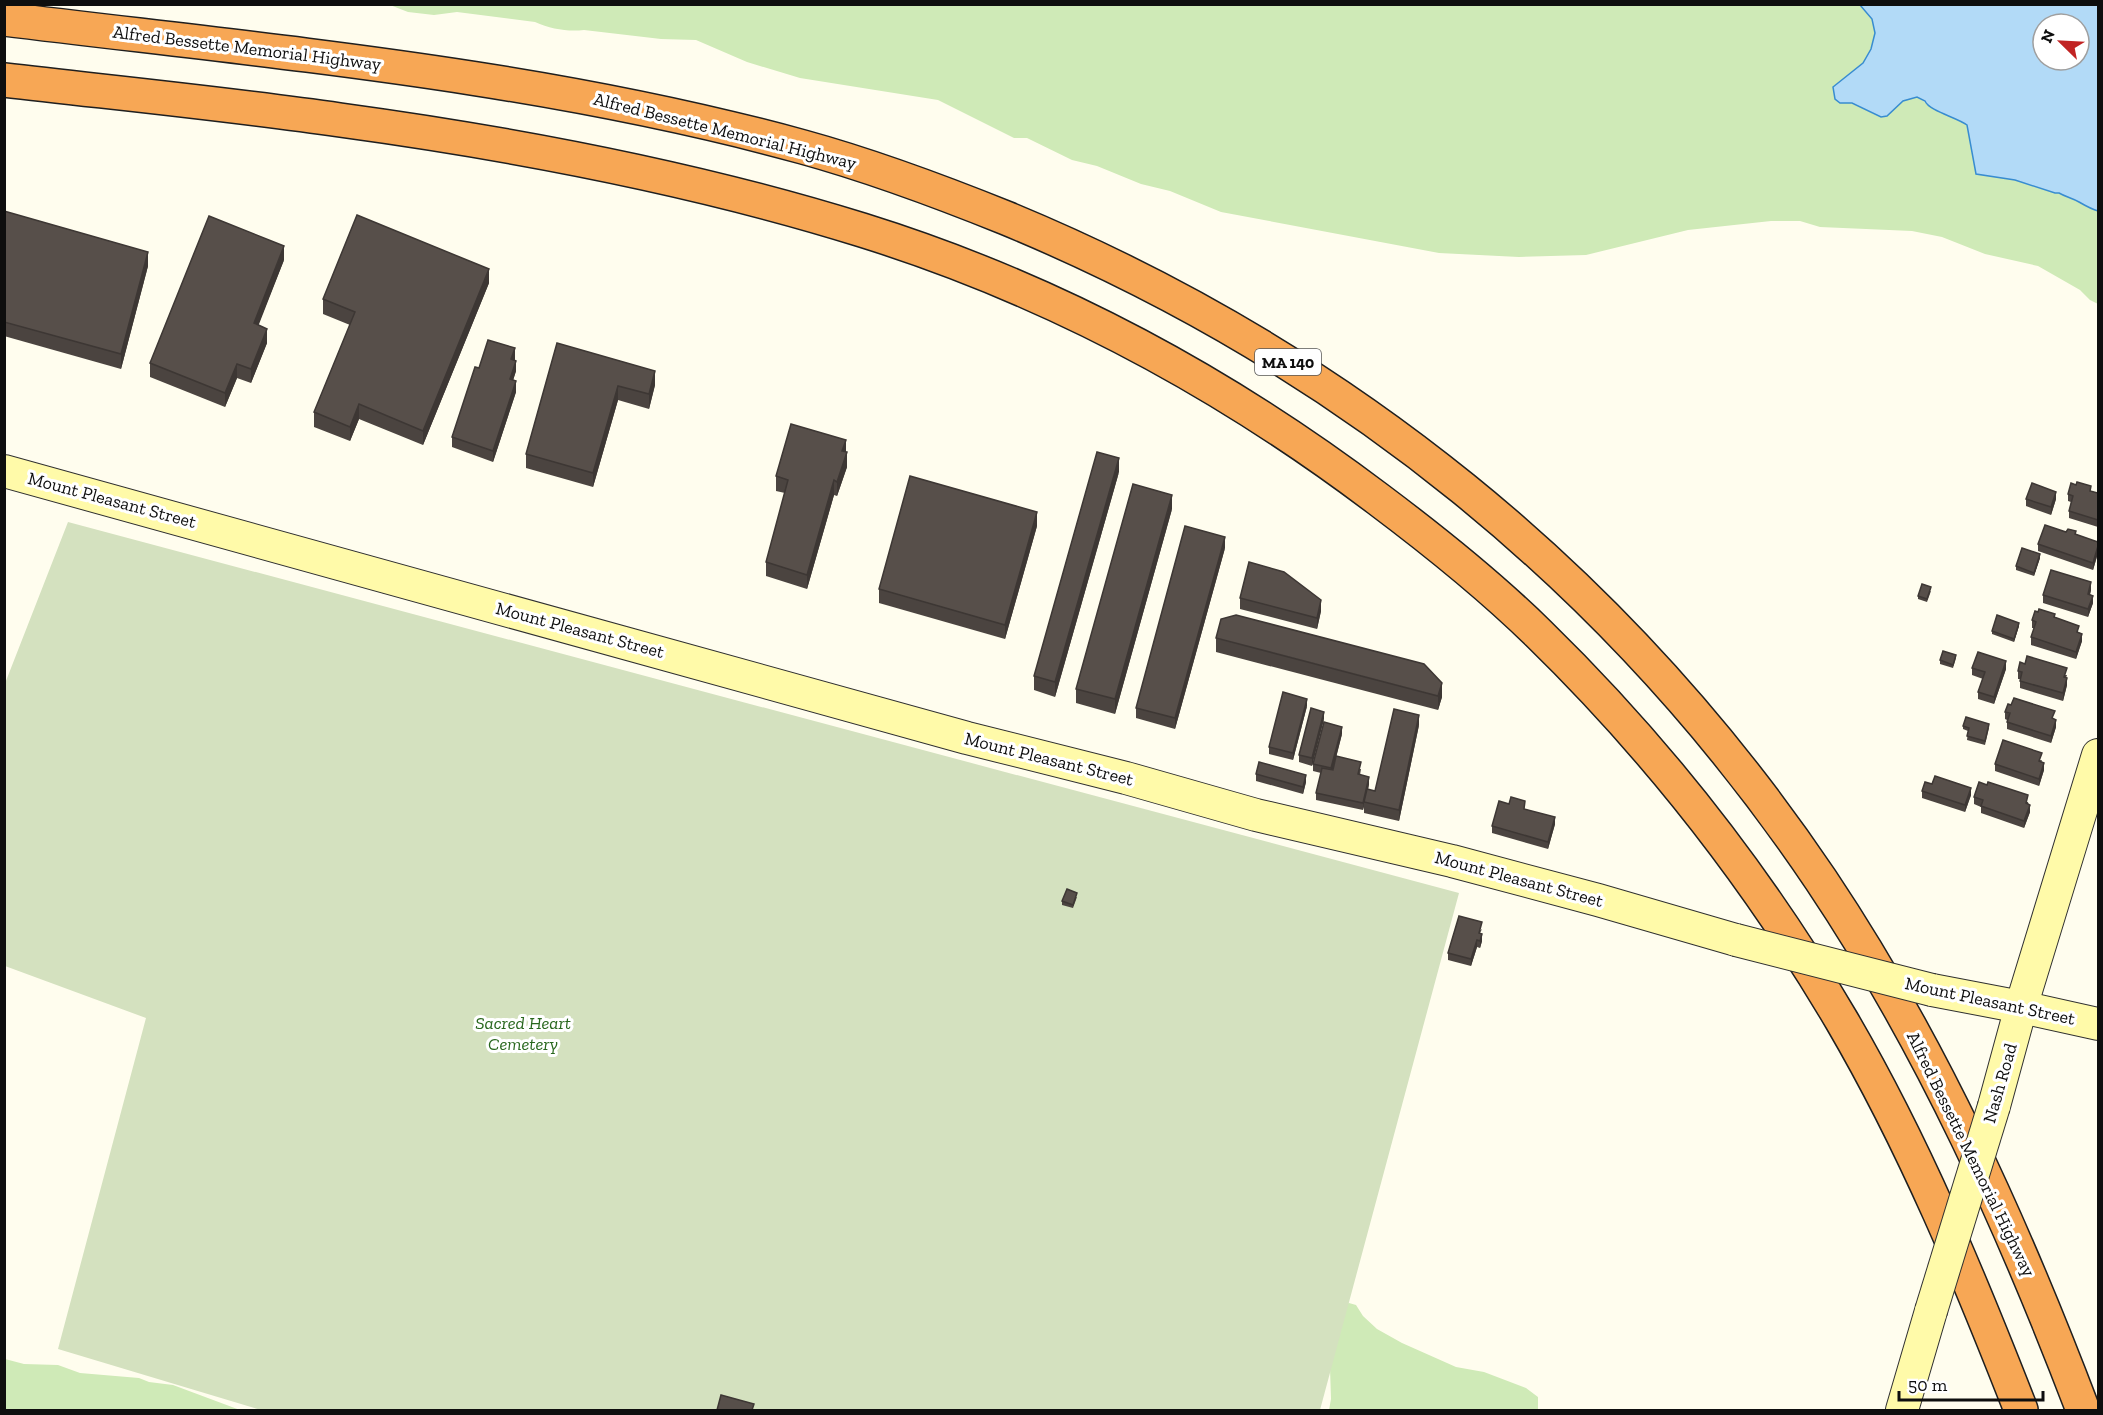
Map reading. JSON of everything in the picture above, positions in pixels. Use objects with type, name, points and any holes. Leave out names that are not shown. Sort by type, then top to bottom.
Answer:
[{"type":"highway","name":"Alfred Bessette Memorial Highway","points":[[4,19],[299,54],[476,78],[647,109],[802,146],[919,184],[1090,254],[1215,318],[1337,394],[1471,493],[1575,587],[1681,696],[1775,814],[1822,881],[1859,940],[1939,1081],[2015,1241],[2084,1410]]},
{"type":"highway","points":[[4,80],[335,119],[463,139],[640,173],[814,216],[919,249],[1062,307],[1144,348],[1273,425],[1404,518],[1476,577],[1536,631],[1620,718],[1716,836],[1776,919],[1828,998],[1866,1063],[1909,1146],[1938,1209],[2021,1410]]},
{"type":"main road","name":"Mount Pleasant Street","points":[[4,471],[967,738],[1256,814],[1452,861],[1736,940],[1932,990],[2021,1006],[2098,1024]]},
{"type":"main road","name":"Nash Road","points":[[1902,1410],[1994,1106],[2021,1006],[2098,755]]},
{"type":"green space","points":[[390,5],[1860,5],[1872,19],[1875,33],[1871,49],[1863,63],[1833,87],[1840,103],[1851,103],[1881,117],[1887,116],[1903,101],[1917,97],[1932,108],[1967,125],[1976,174],[2015,180],[2059,193],[2098,211],[2098,304],[2080,290],[2038,266],[1985,254],[1942,237],[1912,231],[1820,227],[1800,221],[1771,221],[1688,230],[1586,255],[1519,257],[1439,253],[1221,212],[1170,191],[1141,184],[1097,166],[1072,160],[1027,138],[1014,138],[938,100],[800,78],[747,62],[696,40],[566,30],[535,22],[457,12],[434,15],[408,12]]},
{"type":"green space","name":"Sacred Heart Cemetery","points":[[68,522],[1459,893],[1320,1410],[261,1410],[58,1349],[146,1018],[5,966],[4,686]]},
{"type":"green space","points":[[1349,1303],[1356,1305],[1363,1316],[1377,1329],[1402,1343],[1456,1367],[1484,1372],[1526,1388],[1538,1397],[1538,1410],[1329,1410],[1331,1399],[1329,1337],[1342,1306]]},
{"type":"green space","points":[[5,1359],[24,1364],[58,1365],[80,1373],[139,1378],[149,1382],[173,1385],[240,1410],[5,1410]]},
{"type":"water","points":[[1860,5],[2098,5],[2098,211],[2059,193],[2015,180],[1976,174],[1967,125],[1932,108],[1917,97],[1903,101],[1887,116],[1881,117],[1852,103],[1840,103],[1835,99],[1833,87],[1863,63],[1871,49],[1875,33],[1872,19]]},
{"type":"building","points":[[4,211],[148,252],[121,354],[4,322]]},
{"type":"building","points":[[357,215],[489,269],[423,431],[359,404],[350,427],[314,412],[355,312],[323,299]]},
{"type":"building","points":[[209,216],[284,246],[254,323],[267,329],[251,369],[237,364],[225,393],[150,363]]},
{"type":"building","points":[[488,340],[515,348],[511,359],[516,361],[510,379],[516,381],[493,451],[452,437],[475,367],[479,368]]},
{"type":"building","points":[[557,343],[655,371],[649,394],[618,386],[593,473],[526,454]]},
{"type":"building","points":[[791,424],[846,440],[842,451],[847,452],[837,482],[834,480],[807,575],[766,562],[788,480],[776,476]]},
{"type":"building","points":[[1097,452],[1119,458],[1055,682],[1034,676]]},
{"type":"building","points":[[910,476],[1037,512],[1005,625],[879,589]]},
{"type":"building","points":[[2077,482],[2091,486],[2090,491],[2098,493],[2098,520],[2069,511],[2073,496],[2068,494],[2071,483],[2076,485]]},
{"type":"building","points":[[2032,483],[2056,492],[2051,507],[2026,499]]},
{"type":"building","points":[[1133,484],[1172,495],[1115,699],[1076,689]]},
{"type":"building","points":[[2045,525],[2066,532],[2068,529],[2076,531],[2075,534],[2098,542],[2093,563],[2038,544]]},
{"type":"building","points":[[1185,526],[1225,537],[1175,718],[1136,708]]},
{"type":"building","points":[[2022,548],[2040,554],[2034,573],[2016,566]]},
{"type":"building","points":[[1249,562],[1284,572],[1321,600],[1317,618],[1240,598]]},
{"type":"building","points":[[2051,570],[2091,582],[2088,594],[2093,596],[2088,609],[2043,595]]},
{"type":"building","points":[[1922,584],[1931,587],[1927,599],[1918,596]]},
{"type":"building","points":[[2039,609],[2079,626],[2077,632],[2082,634],[2076,652],[2031,637],[2036,622],[2032,620],[2035,611],[2038,612]]},
{"type":"building","points":[[1236,615],[1424,664],[1442,683],[1438,696],[1216,638],[1221,619]]},
{"type":"building","points":[[1997,615],[2019,623],[2014,639],[1992,631]]},
{"type":"building","points":[[1943,651],[1956,655],[1953,665],[1940,660]]},
{"type":"building","points":[[1978,652],[2006,661],[1994,697],[1978,692],[1985,672],[1972,668]]},
{"type":"building","points":[[2027,656],[2067,668],[2063,693],[2020,681],[2022,672],[2018,671],[2020,662],[2025,664]]},
{"type":"building","points":[[1283,692],[1307,699],[1293,753],[1269,747]]},
{"type":"building","points":[[2014,698],[2055,711],[2052,718],[2056,720],[2051,736],[2007,722],[2010,713],[2005,712],[2008,704],[2011,705]]},
{"type":"building","points":[[1311,708],[1324,712],[1312,758],[1299,755]]},
{"type":"building","points":[[1394,709],[1419,715],[1399,810],[1364,802],[1367,789],[1375,791]]},
{"type":"building","points":[[1966,717],[1989,724],[1985,741],[1967,736],[1969,728],[1963,726]]},
{"type":"building","points":[[1324,722],[1342,727],[1331,768],[1313,764]]},
{"type":"building","points":[[2003,740],[2042,753],[2039,761],[2044,763],[2039,779],[1995,764]]},
{"type":"building","points":[[1336,756],[1361,762],[1358,774],[1369,777],[1363,803],[1316,793],[1322,768],[1333,770]]},
{"type":"building","points":[[1259,762],[1306,775],[1303,787],[1256,774]]},
{"type":"building","points":[[1935,776],[1971,788],[1965,805],[1922,791],[1925,782],[1932,784]]},
{"type":"building","points":[[1979,782],[1987,785],[1988,782],[2028,795],[2026,803],[2030,805],[2024,821],[1981,806],[1983,800],[1974,797]]},
{"type":"building","points":[[1511,797],[1525,801],[1524,809],[1555,817],[1548,842],[1492,826],[1499,801],[1509,804]]},
{"type":"building","points":[[1067,889],[1077,893],[1073,905],[1062,901]]},
{"type":"building","points":[[1459,916],[1482,922],[1479,933],[1482,934],[1480,941],[1477,940],[1471,959],[1448,953]]},
{"type":"building","points":[[721,1395],[754,1404],[752,1410],[717,1410]]}]
